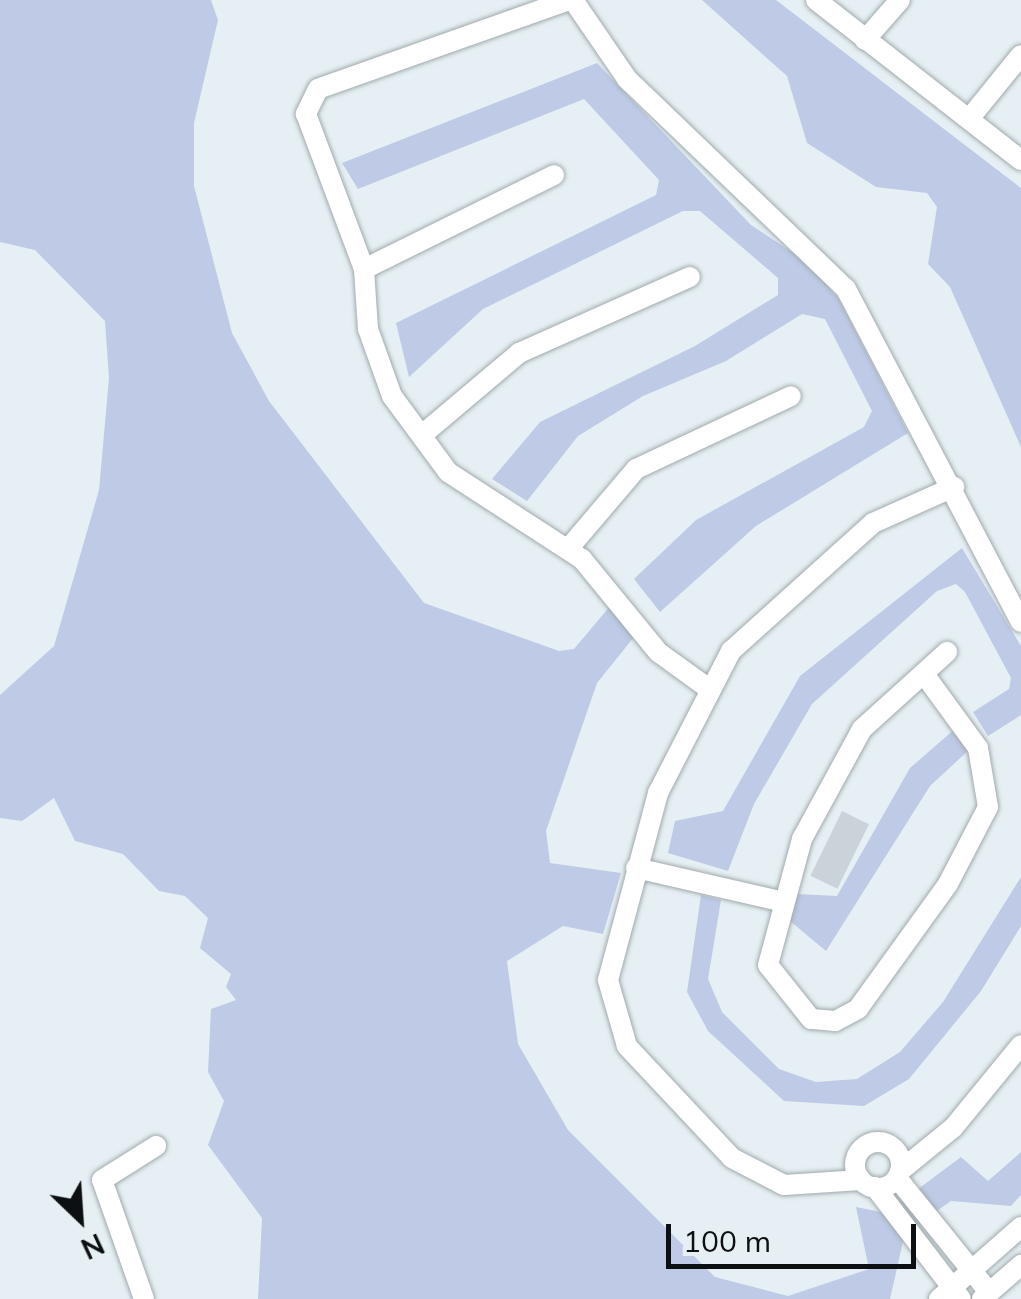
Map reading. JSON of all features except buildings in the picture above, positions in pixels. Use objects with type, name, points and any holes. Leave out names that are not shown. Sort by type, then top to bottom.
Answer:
[{"type":"street","points":[[708,688],[639,631],[606,586],[568,550],[464,486],[381,376],[361,298],[364,268],[306,114],[310,94],[571,0],[641,93],[744,198],[828,266],[954,486],[1021,622]]},
{"type":"street","points":[[816,0],[1021,160]]},
{"type":"street","points":[[865,40],[900,0]]},
{"type":"street","points":[[969,119],[1021,54]]},
{"type":"street","points":[[364,268],[554,175]]},
{"type":"street","points":[[422,434],[519,354],[690,278]]},
{"type":"street","points":[[568,550],[636,470],[791,396]]},
{"type":"street","points":[[954,486],[906,504],[841,548],[757,619],[708,688],[658,793],[608,980],[627,1046],[751,1172],[800,1187],[901,1180],[927,1145],[953,1128],[1021,1045]]},
{"type":"street","points":[[924,674],[978,748],[988,807],[915,934],[847,1017],[811,1019],[769,974],[802,839],[846,751],[924,674],[947,652]]},
{"type":"street","points":[[636,868],[784,902]]},
{"type":"street","points":[[839,1184],[856,1158],[873,1142],[927,1145]]},
{"type":"street","points":[[888,1144],[901,1180],[956,1254],[974,1269],[986,1296],[1021,1265]]},
{"type":"street","points":[[144,1299],[102,1180],[156,1146]]},
{"type":"street","points":[[856,1158],[868,1184],[934,1266],[947,1296],[1021,1226]]},
{"type":"street","points":[[956,1254],[993,1252]]},
{"type":"water","points":[[0,0],[211,0],[218,20],[194,123],[194,186],[232,333],[269,401],[424,603],[559,651],[574,649],[616,599],[638,632],[597,683],[546,831],[550,863],[621,873],[603,934],[563,926],[507,961],[518,1044],[568,1130],[715,1277],[788,1296],[869,1269],[856,1207],[886,1213],[961,1157],[988,1181],[1021,1152],[1021,1195],[1011,1206],[951,1201],[905,1233],[890,1299],[258,1299],[262,1218],[208,1145],[224,1101],[208,1072],[211,1009],[236,1000],[226,987],[231,974],[200,948],[208,918],[185,896],[159,891],[123,854],[75,841],[54,798],[22,821],[0,818],[0,695],[54,646],[99,490],[109,378],[105,321],[35,250],[0,242]]},
{"type":"water","points":[[702,0],[776,0],[1021,188],[1021,447],[950,287],[928,264],[937,207],[927,193],[876,187],[807,143],[787,76]]},
{"type":"water","points":[[597,63],[751,225],[804,260],[839,299],[908,433],[756,526],[660,612],[634,579],[696,520],[864,427],[872,411],[825,319],[802,314],[726,361],[643,396],[578,436],[527,501],[492,479],[540,422],[695,346],[778,295],[778,278],[700,211],[683,211],[483,309],[409,377],[396,323],[656,195],[659,180],[584,99],[358,189],[342,163]]},
{"type":"water","points":[[962,548],[1021,646],[1021,715],[988,736],[973,712],[1009,689],[1011,678],[965,592],[956,584],[937,591],[812,704],[754,804],[728,871],[668,853],[675,821],[723,811],[800,676]]},
{"type":"water","points":[[956,728],[970,749],[930,786],[826,951],[790,921],[797,894],[837,896],[910,768]]},
{"type":"water","points":[[1021,877],[1021,926],[981,991],[909,1079],[864,1106],[784,1101],[708,1031],[687,992],[701,895],[721,900],[708,979],[722,1012],[779,1069],[816,1082],[857,1079],[900,1052],[943,1002]]}]
